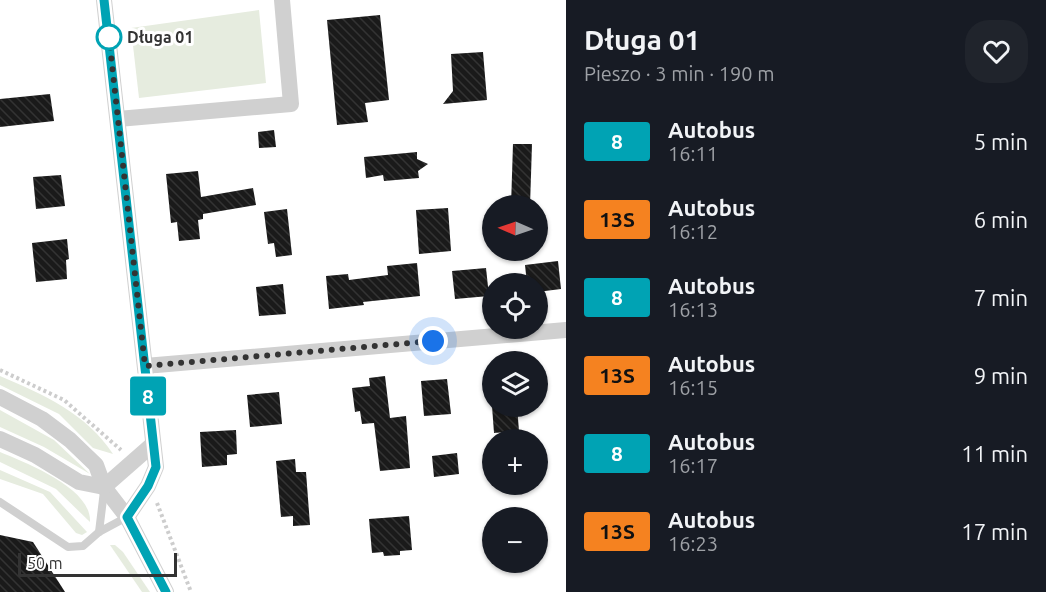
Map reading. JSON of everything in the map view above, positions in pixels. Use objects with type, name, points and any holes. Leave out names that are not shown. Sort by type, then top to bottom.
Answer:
[{"type":"street","points":[[104,0],[156,467],[148,486],[127,517]]},
{"type":"street","points":[[118,119],[291,104],[282,0]]},
{"type":"street","points":[[145,366],[566,330]]},
{"type":"street","points":[[0,397],[42,419],[70,440],[96,465],[104,487],[127,517],[166,592]]},
{"type":"street","points":[[0,439],[35,455],[79,482],[104,487]]},
{"type":"street","points":[[104,487],[153,444]]},
{"type":"lane","points":[[99,532],[104,487]]},
{"type":"lane","points":[[0,502],[68,547],[83,546],[99,532],[127,517]]},
{"type":"path","points":[[0,370],[64,400],[124,453]]},
{"type":"path","points":[[155,496],[191,592]]},
{"type":"shaded area","points":[[259,10],[266,83],[139,98],[131,28]]},
{"type":"shaded area","points":[[0,376],[48,398],[77,416],[90,427],[113,454],[93,448],[59,414],[0,385]]},
{"type":"shaded area","points":[[0,410],[54,440],[90,474],[44,447],[0,427]]},
{"type":"shaded area","points":[[0,452],[56,478],[69,488],[88,510],[90,522],[56,489],[0,462]]},
{"type":"shaded area","points":[[0,470],[50,492],[87,532],[82,535],[76,533],[43,494],[0,479]]},
{"type":"shaded area","points":[[110,545],[115,545],[123,552],[150,592],[142,592]]},
{"type":"building","points":[[380,15],[389,100],[365,103],[368,122],[337,125],[327,20]]},
{"type":"building","points":[[483,52],[487,100],[443,104],[453,91],[451,54]]},
{"type":"building","points":[[50,94],[54,121],[0,127],[0,99]]},
{"type":"building","points":[[274,130],[276,147],[259,148],[258,132]]},
{"type":"building","points":[[513,144],[532,144],[530,195],[511,195]]},
{"type":"building","points":[[417,152],[417,159],[428,164],[418,171],[419,178],[384,181],[383,175],[366,178],[364,157]]},
{"type":"building","points":[[198,171],[201,197],[253,188],[256,205],[203,214],[203,219],[198,220],[200,239],[179,241],[177,222],[171,223],[166,174]]},
{"type":"building","points":[[61,175],[65,206],[36,209],[33,177]]},
{"type":"building","points":[[448,208],[451,251],[419,254],[416,210]]},
{"type":"building","points":[[287,209],[292,255],[276,257],[274,243],[268,244],[264,212]]},
{"type":"building","points":[[67,239],[69,259],[66,260],[67,279],[36,282],[32,243]]},
{"type":"building","points":[[558,261],[561,289],[548,291],[548,273],[526,273],[525,265]]},
{"type":"building","points":[[417,263],[420,296],[363,302],[364,305],[329,309],[326,276],[348,274],[349,280],[388,275],[387,266]]},
{"type":"building","points":[[486,268],[487,273],[482,273],[482,297],[455,299],[452,271]]},
{"type":"building","points":[[283,284],[286,314],[259,316],[256,287]]},
{"type":"building","points":[[385,376],[390,418],[406,416],[410,468],[380,471],[374,423],[362,424],[360,411],[355,412],[352,388],[370,386],[369,378]]},
{"type":"building","points":[[447,379],[451,414],[424,416],[421,381]]},
{"type":"building","points":[[279,392],[282,424],[250,427],[247,395]]},
{"type":"building","points":[[493,417],[518,417],[519,429],[494,429]]},
{"type":"building","points":[[236,430],[237,454],[227,455],[227,465],[202,467],[200,432]]},
{"type":"building","points":[[457,453],[459,474],[434,477],[432,456]]},
{"type":"building","points":[[295,459],[296,472],[306,472],[310,525],[293,526],[293,516],[281,517],[276,461]]},
{"type":"building","points":[[409,516],[412,550],[400,551],[400,555],[384,556],[383,552],[372,553],[369,519]]},
{"type":"building","points":[[0,535],[33,542],[65,592],[0,592]]},
{"type":"bus line","name":"8","points":[[104,0],[156,467],[148,486],[127,517],[166,592]]},
{"type":"place","name":"Długa 01","points":[[109,37]]},
{"type":"route","points":[[109,37],[145,366],[433,341]]}]
